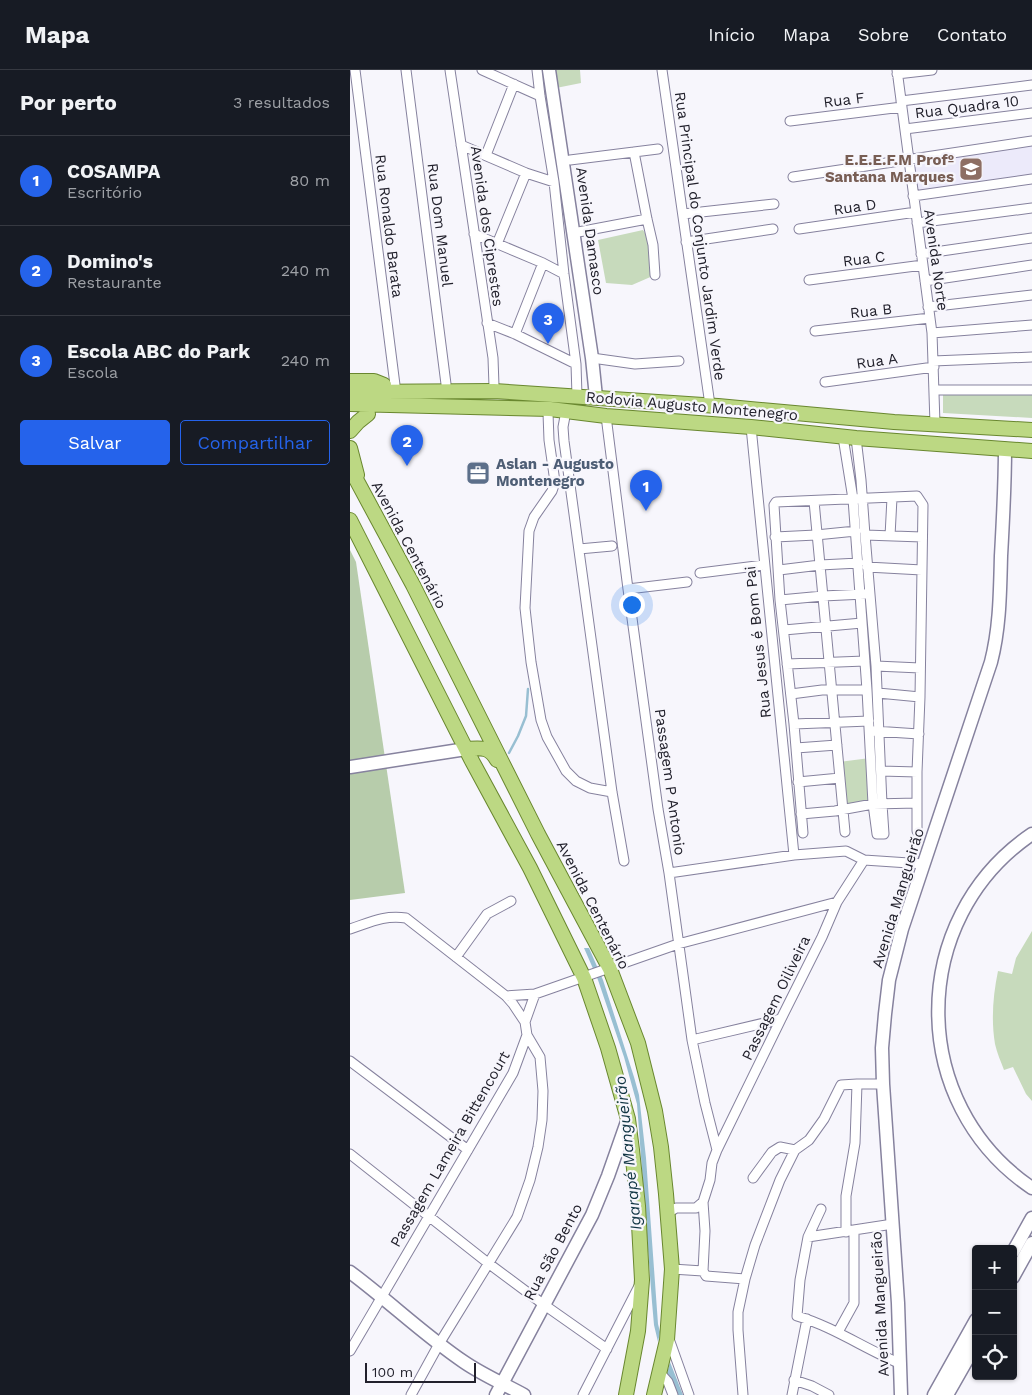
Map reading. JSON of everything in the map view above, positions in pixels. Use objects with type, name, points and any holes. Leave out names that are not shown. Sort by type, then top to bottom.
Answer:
[{"type":"main road","name":"Rodovia Augusto Montenegro","points":[[350,381],[374,381],[390,385],[446,384],[550,389],[570,395],[811,413],[894,422],[1032,430]]},
{"type":"main road","points":[[350,385],[390,385]]},
{"type":"main road","points":[[350,392],[494,391],[570,395]]},
{"type":"main road","points":[[350,431],[358,422],[355,412],[523,408],[549,411]]},
{"type":"main road","name":"Rodovia Augusto Montenegro","points":[[355,412],[534,415],[549,411],[566,411],[850,437],[1032,451]]},
{"type":"main road","points":[[350,448],[359,484]]},
{"type":"main road","name":"Avenida Centenário","points":[[350,468],[413,585],[508,777],[553,860],[608,970],[638,1043],[655,1111],[661,1147],[672,1269],[668,1334],[654,1395]]},
{"type":"main road","points":[[350,520],[466,756],[518,845],[586,977],[628,1119],[638,1206],[642,1280],[638,1331],[626,1395]]},
{"type":"main road","points":[[466,756],[484,749],[488,750],[493,753],[508,777]]},
{"type":"main road","points":[[518,845],[526,848],[535,846],[538,842],[538,834]]},
{"type":"main road","points":[[530,868],[536,857],[541,854],[553,860]]},
{"type":"street","name":"Rua Ronaldo Barata","points":[[355,70],[390,385]]},
{"type":"street","name":"Rua Dom Manuel","points":[[406,70],[446,384]]},
{"type":"street","name":"Avenida dos Ciprestes","points":[[450,70],[493,358],[494,386]]},
{"type":"street","points":[[482,70],[540,96]]},
{"type":"street","name":"Avenida Damasco","points":[[538,70],[540,96],[554,182],[576,364],[570,395]]},
{"type":"street","name":"Avenida Damasco","points":[[548,70],[564,166],[596,397]]},
{"type":"street","name":"Rua Principal do Conjunto Jardim Verde","points":[[662,70],[710,405]]},
{"type":"street","points":[[897,72],[932,70]]},
{"type":"street","name":"Avenida Norte","points":[[897,72],[932,333],[936,424]]},
{"type":"street","points":[[486,155],[514,84]]},
{"type":"street","name":"Rua F","points":[[790,121],[1032,85]]},
{"type":"street","name":"Rua Quadra 10","points":[[905,129],[1032,113]]},
{"type":"street","points":[[793,177],[1032,141]]},
{"type":"street","points":[[461,145],[554,182]]},
{"type":"street","points":[[570,160],[658,149]]},
{"type":"street","points":[[634,152],[653,245],[655,275]]},
{"type":"street","points":[[497,244],[526,172]]},
{"type":"street","points":[[914,196],[1032,179]]},
{"type":"street","points":[[682,214],[774,204]]},
{"type":"street","points":[[917,223],[1032,208]]},
{"type":"street","name":"Rua D","points":[[799,229],[916,212]]},
{"type":"street","points":[[573,233],[647,219]]},
{"type":"street","points":[[686,242],[773,229]]},
{"type":"street","points":[[474,234],[543,263],[564,274]]},
{"type":"street","points":[[921,254],[1032,238]]},
{"type":"street","points":[[515,334],[543,263]]},
{"type":"street","name":"Rua C","points":[[809,280],[923,265]]},
{"type":"street","points":[[925,281],[1032,265]]},
{"type":"street","points":[[928,307],[1032,295]]},
{"type":"street","name":"Rua B","points":[[815,331],[930,318]]},
{"type":"street","points":[[487,323],[515,334],[576,364]]},
{"type":"street","points":[[932,333],[1032,326]]},
{"type":"street","name":"Rua A","points":[[825,382],[933,364],[1032,357]]},
{"type":"street","points":[[592,358],[635,364],[679,361]]},
{"type":"street","points":[[935,390],[1032,390]]},
{"type":"street","points":[[549,411],[548,428],[555,482],[552,491],[534,517],[529,531],[525,608],[531,662],[541,720],[547,737],[566,771],[576,781],[590,788],[612,792]]},
{"type":"street","points":[[566,411],[563,427],[612,792],[624,862]]},
{"type":"street","name":"Passagem P Antonio","points":[[606,416],[658,809],[669,873],[692,1040],[717,1150]]},
{"type":"street","points":[[548,428],[563,427]]},
{"type":"street","name":"Rua Jesus é Bom Pai","points":[[750,427],[794,854]]},
{"type":"street","points":[[850,437],[858,498],[863,565],[871,594],[880,732],[881,771],[877,804]]},
{"type":"street","name":"Avenida Mangueirão","points":[[901,1395],[898,1303],[882,1048],[890,980],[902,929],[996,643],[1005,449]]},
{"type":"street","points":[[555,482],[570,481]]},
{"type":"street","points":[[803,833],[794,724],[780,600],[774,505],[776,502],[917,496],[923,505],[917,831]]},
{"type":"street","points":[[890,536],[892,498]]},
{"type":"street","points":[[814,500],[845,832]]},
{"type":"street","points":[[775,536],[860,533],[922,537]]},
{"type":"street","points":[[579,549],[612,546]]},
{"type":"street","points":[[779,570],[820,564],[863,565],[922,570]]},
{"type":"street","points":[[700,573],[764,565]]},
{"type":"street","points":[[863,565],[860,594],[869,721],[868,731],[877,804]]},
{"type":"street","points":[[628,589],[687,582]]},
{"type":"street","points":[[780,600],[871,594]]},
{"type":"street","points":[[784,630],[862,623]]},
{"type":"street","points":[[788,664],[865,661]]},
{"type":"street","points":[[876,666],[920,668]]},
{"type":"street","points":[[791,694],[831,690],[867,690]]},
{"type":"street","points":[[878,693],[920,697]]},
{"type":"street","points":[[794,724],[869,721]]},
{"type":"street","points":[[868,731],[919,734]]},
{"type":"street","points":[[796,748],[837,744]]},
{"type":"street","points":[[350,767],[466,756]]},
{"type":"street","points":[[350,776],[466,756]]},
{"type":"street","points":[[881,771],[917,772]]},
{"type":"street","points":[[798,782],[840,778]]},
{"type":"street","points":[[801,814],[877,804],[918,803]]},
{"type":"street","points":[[1032,834],[989,872],[963,910],[945,954],[940,976],[938,1014],[940,1046],[945,1068],[952,1090],[962,1111],[988,1149],[1004,1166],[1032,1188]]},
{"type":"street","points":[[669,873],[794,854],[846,851],[864,860],[924,864]]},
{"type":"street","name":"Passagem Oiliveira","points":[[703,1202],[717,1150],[822,938],[837,902],[864,860]]},
{"type":"street","points":[[456,957],[487,914],[511,901]]},
{"type":"street","points":[[506,996],[535,994],[678,944],[837,902]]},
{"type":"street","points":[[350,929],[380,918],[393,916],[406,918],[506,996],[513,1004],[524,1022],[527,1035],[540,1057],[543,1075],[542,1120],[538,1147],[530,1180],[517,1217],[439,1344],[411,1395]]},
{"type":"street","points":[[524,1022],[535,994]]},
{"type":"street","points":[[692,1040],[781,1019]]},
{"type":"street","name":"Passagem Lameira Bittencourt","points":[[350,1351],[513,1073],[527,1035]]},
{"type":"street","points":[[350,1061],[468,1150]]},
{"type":"street","points":[[838,1332],[854,1303],[846,1196],[855,1143],[858,1084]]},
{"type":"street","points":[[743,1395],[738,1312],[744,1279],[780,1180],[795,1150],[809,1140],[824,1119],[841,1085],[883,1084]]},
{"type":"street","name":"Rua São Bento","points":[[496,1395],[543,1304],[592,1216],[628,1119]]},
{"type":"street","points":[[753,1178],[772,1152],[780,1147],[795,1150]]},
{"type":"street","points":[[350,1154],[488,1263],[607,1348]]},
{"type":"street","points":[[668,1213],[676,1208],[696,1208],[703,1202]]},
{"type":"street","points":[[703,1202],[705,1231],[703,1271],[706,1276],[744,1279]]},
{"type":"street","points":[[821,1209],[808,1237],[800,1280],[797,1316],[824,1325],[901,1364]]},
{"type":"street","points":[[1017,1245],[1032,1218]]},
{"type":"street","points":[[808,1237],[893,1224]]},
{"type":"street","points":[[1017,1270],[1032,1243]]},
{"type":"street","points":[[672,1269],[703,1271]]},
{"type":"street","points":[[350,1272],[439,1344],[466,1363],[524,1395]]},
{"type":"street","points":[[583,1395],[642,1280]]},
{"type":"street","points":[[792,1395],[807,1319]]},
{"type":"street","points":[[934,1395],[972,1327]]},
{"type":"street","points":[[668,1334],[689,1395]]},
{"type":"street","points":[[947,1395],[972,1351]]},
{"type":"street","points":[[660,1373],[668,1382],[673,1395]]},
{"type":"street","points":[[794,1380],[812,1386],[829,1395]]},
{"type":"shaded area","name":"E.E.E.F.M Profº Santana Marques","points":[[1032,143],[1032,177],[915,194],[909,161]]},
{"type":"green space","points":[[553,70],[580,70],[581,83],[551,89]]},
{"type":"green space","points":[[643,230],[653,245],[655,275],[632,285],[606,283],[598,240]]},
{"type":"green space","points":[[1032,392],[1032,418],[943,413],[943,393]]},
{"type":"green space","points":[[350,550],[356,562],[405,893],[350,900]]},
{"type":"green space","points":[[870,758],[873,804],[843,809],[839,762]]},
{"type":"green space","points":[[1032,931],[1032,1101],[1026,1094],[1013,1067],[1004,1070],[995,1044],[993,1017],[998,971],[1012,974],[1016,958]]},
{"type":"water","points":[[584,948],[589,948],[603,980],[639,1095],[660,1332],[658,1342],[654,1325],[637,1104],[624,1057],[598,980]]},
{"type":"water","points":[[670,1362],[683,1395],[676,1395],[667,1373]]},
{"type":"waterway","points":[[509,753],[526,716],[528,689]]},
{"type":"place","name":"E.E.E.F.M Profº Santana Marques","points":[[971,169]]},
{"type":"place","name":"Escola ABC do Park","points":[[548,344]]},
{"type":"place","name":"Domino's","points":[[407,466]]},
{"type":"place","name":"Aslan - Augusto Montenegro","points":[[478,473]]},
{"type":"place","name":"COSAMPA","points":[[646,511]]},
{"type":"water label","name":"Igarapé Mangueirão","points":[[628,1153]]}]
